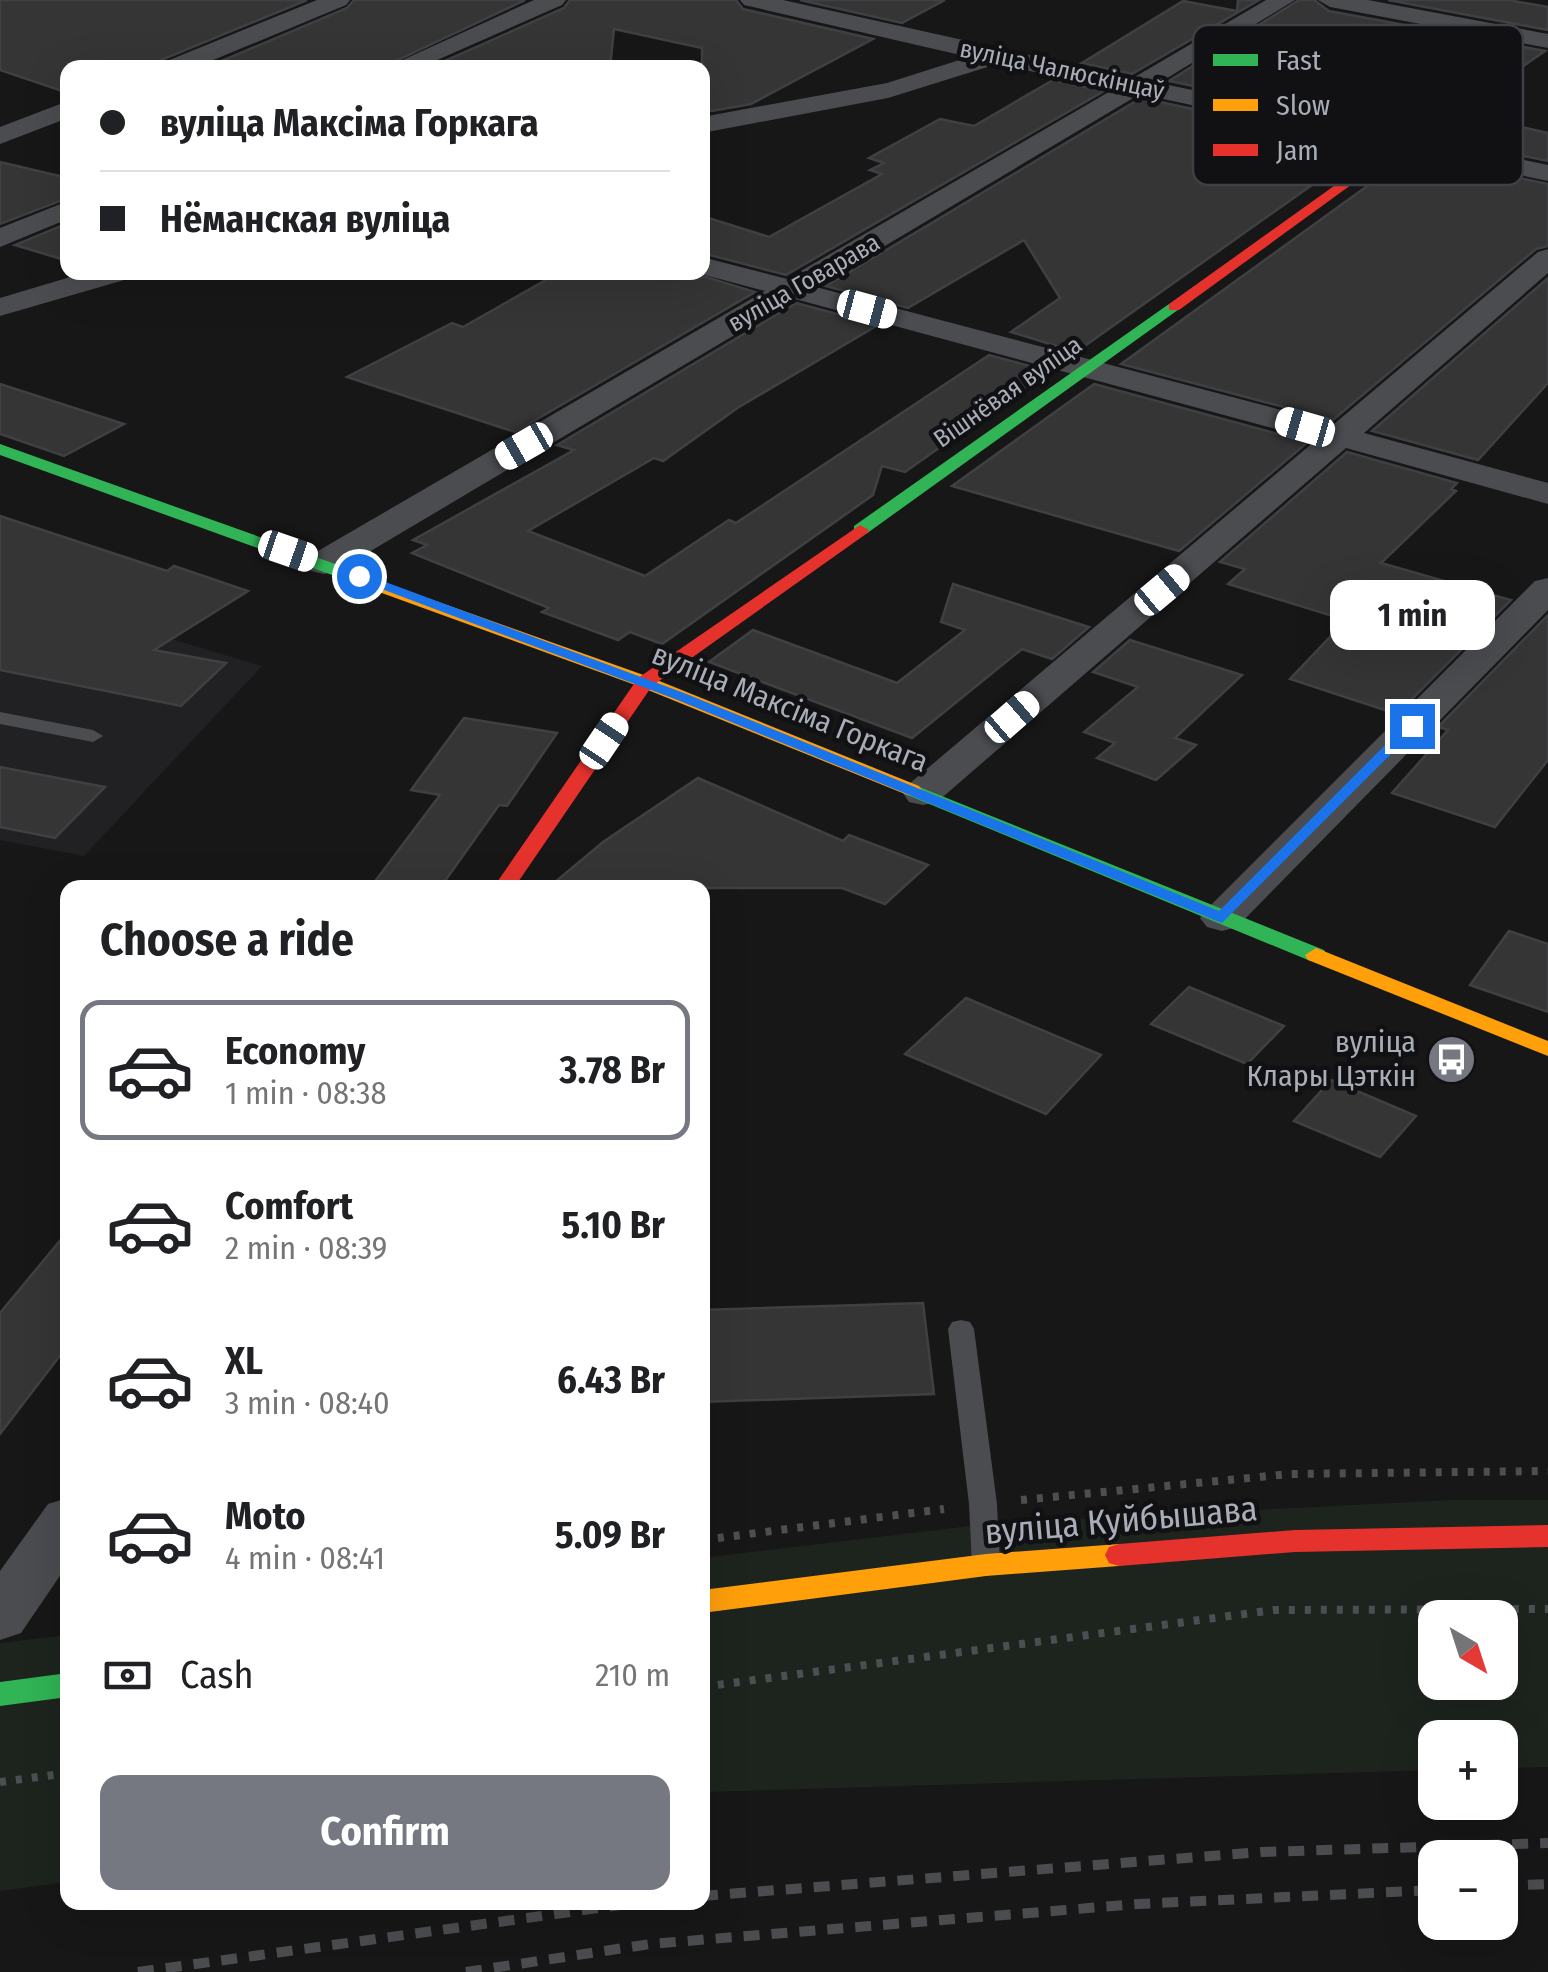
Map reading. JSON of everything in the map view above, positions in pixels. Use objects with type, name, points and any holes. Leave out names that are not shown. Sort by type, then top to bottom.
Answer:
[{"type":"street","points":[[191,60],[338,0]]},
{"type":"street","points":[[415,60],[554,0]]},
{"type":"street","name":"вуліца Чалюскінцаў","points":[[752,0],[1193,98]]},
{"type":"street","name":"вуліца Говарава","points":[[1242,25],[1283,0]]},
{"type":"street","points":[[1330,0],[1463,25]]},
{"type":"street","points":[[1523,36],[1548,41]]},
{"type":"street","name":"вуліца Говарава","points":[[324,563],[1193,55]]},
{"type":"street","points":[[710,123],[886,90],[960,72],[996,56]]},
{"type":"street","points":[[0,136],[60,112]]},
{"type":"street","name":"вуліца Чалюскінцаў","points":[[1523,169],[1548,174]]},
{"type":"street","name":"Вішнёвая вуліца","points":[[645,682],[1342,185]]},
{"type":"street","points":[[0,238],[60,212]]},
{"type":"street","points":[[923,793],[1548,258]]},
{"type":"street","points":[[710,268],[1091,367],[1548,494]]},
{"type":"street","points":[[0,308],[94,280]]},
{"type":"street","name":"вуліца Максіма Горкага","points":[[0,450],[324,563],[645,682],[1548,1049]]},
{"type":"street","points":[[1222,918],[1548,589]]},
{"type":"street","points":[[509,880],[645,682]]},
{"type":"street","points":[[0,1617],[60,1531]]},
{"type":"street","name":"вуліца Куйбышава","points":[[710,1601],[986,1565],[1295,1541],[1548,1536]]},
{"type":"street","points":[[0,1694],[60,1687]]},
{"type":"lane","points":[[0,718],[92,736]]},
{"type":"lane","points":[[961,1330],[983,1504],[986,1565]]},
{"type":"path","points":[[710,1686],[1274,1610],[1548,1609]]},
{"type":"path","points":[[0,1782],[60,1774]]},
{"type":"shaded area","points":[[0,588],[262,666],[84,856],[0,840]]},
{"type":"shaded area","points":[[1451,1500],[1548,1500],[1548,1767],[1518,1768],[1518,1720],[1418,1720],[1418,1771],[710,1792],[710,1557],[987,1524]]},
{"type":"shaded area","points":[[60,1636],[60,1883],[0,1891],[0,1643]]},
{"type":"building","points":[[0,0],[307,0],[161,60],[60,60],[60,90],[0,70]]},
{"type":"building","points":[[354,0],[525,0],[398,60],[224,60],[347,8]]},
{"type":"building","points":[[570,0],[736,0],[743,9],[873,39],[751,104],[712,111],[710,60],[702,60],[702,48],[614,29],[611,60],[447,60],[564,8]]},
{"type":"building","points":[[800,0],[945,0],[902,23]]},
{"type":"building","points":[[1238,0],[1259,0],[1216,25],[1193,25],[1193,38],[1132,74],[1082,63],[1183,1],[1237,11]]},
{"type":"building","points":[[1299,0],[1314,0],[1329,11],[1405,25],[1259,25]]},
{"type":"building","points":[[1388,0],[1508,0],[1548,7],[1548,30]]},
{"type":"building","points":[[1523,47],[1545,51],[1523,66]]},
{"type":"building","points":[[1193,66],[1193,86],[1169,81]]},
{"type":"building","points":[[1053,80],[1104,91],[786,275],[710,255],[710,219],[769,237],[882,174],[870,170],[884,163],[869,158],[940,119],[974,126]]},
{"type":"building","points":[[1141,98],[1193,109],[1193,185],[1312,185],[1076,352],[1011,332],[1060,298],[1024,240],[908,308],[826,286]]},
{"type":"building","points":[[1523,127],[1548,133],[1548,161],[1523,156]]},
{"type":"building","points":[[0,162],[60,176],[60,201],[0,224]]},
{"type":"building","points":[[1523,179],[1548,184],[1548,246],[1536,249],[1333,420],[1121,364],[1369,185],[1523,185]]},
{"type":"building","points":[[60,226],[60,259],[15,245]]},
{"type":"building","points":[[710,278],[755,292],[515,432],[347,377],[452,323],[463,327],[546,280]]},
{"type":"building","points":[[1548,278],[1548,383],[1478,460],[1372,431]]},
{"type":"building","points":[[796,303],[878,325],[739,407],[663,461],[654,458],[528,531],[645,576],[729,520],[736,523],[989,355],[1048,371],[905,472],[882,466],[873,495],[662,644],[630,632],[618,640],[542,612],[549,608],[412,553],[427,545],[413,540],[574,450],[557,445]]},
{"type":"building","points":[[0,384],[124,424],[64,456],[0,434]]},
{"type":"building","points":[[1094,384],[1308,442],[1179,551],[952,486]]},
{"type":"building","points":[[1347,452],[1457,483],[1451,489],[1456,491],[1381,563],[1511,600],[1397,714],[1290,679],[1346,620],[1228,584],[1245,569],[1220,562]]},
{"type":"building","points":[[0,516],[167,571],[174,566],[248,591],[154,650],[226,663],[181,706],[0,670]]},
{"type":"building","points":[[953,584],[1089,627],[1052,659],[1022,649],[912,738],[709,662],[753,630],[897,683],[965,630],[941,622]]},
{"type":"building","points":[[1548,615],[1548,760],[1495,827],[1392,793],[1448,730],[1438,727]]},
{"type":"building","points":[[1130,640],[1242,675],[1175,738],[1196,745],[1156,780],[1097,758],[1115,743],[1084,732],[1138,687],[1093,672]]},
{"type":"building","points":[[464,718],[557,733],[507,806],[499,805],[446,880],[376,880],[440,795],[411,790]]},
{"type":"building","points":[[0,767],[105,787],[55,838],[0,827]]},
{"type":"building","points":[[698,778],[843,841],[849,835],[928,865],[885,904],[842,888],[710,888],[710,880],[558,880],[603,842]]},
{"type":"building","points":[[1509,931],[1548,944],[1548,1012],[1470,985]]},
{"type":"building","points":[[1189,987],[1284,1026],[1247,1064],[1151,1024]]},
{"type":"building","points":[[966,998],[1101,1055],[1046,1114],[905,1054]]},
{"type":"building","points":[[1331,1080],[1416,1116],[1380,1157],[1294,1121]]},
{"type":"building","points":[[60,1241],[60,1355],[0,1434],[0,1313]]},
{"type":"building","points":[[923,1303],[934,1394],[710,1402],[710,1310]]},
{"type":"railway","points":[[710,1895],[1261,1852],[1548,1843]]},
{"type":"railway","points":[[1518,1885],[1548,1884]]},
{"type":"railway","points":[[466,1972],[650,1944],[1138,1904],[1418,1891]]},
{"type":"railway","points":[[138,1972],[584,1910]]},
{"type":"traffic: fast","points":[[860,530],[1174,307]]},
{"type":"traffic: fast","points":[[0,449],[374,584]]},
{"type":"traffic: fast","points":[[912,790],[1316,955]]},
{"type":"traffic: fast","points":[[0,1694],[60,1686]]},
{"type":"traffic: slow","points":[[374,584],[645,682],[912,790]]},
{"type":"traffic: slow","points":[[1316,955],[1548,1049]]},
{"type":"traffic: slow","points":[[710,1601],[986,1565],[1119,1555]]},
{"type":"traffic: jam","points":[[1174,307],[1342,185]]},
{"type":"traffic: jam","points":[[509,880],[645,682],[860,530]]},
{"type":"traffic: jam","points":[[1119,1555],[1295,1541],[1548,1536]]},
{"type":"place","name":"вуліца Клары Цэткін","points":[[1451,1059]]},
{"type":"route","points":[[359,576],[645,682],[1222,918],[1412,726]]}]
